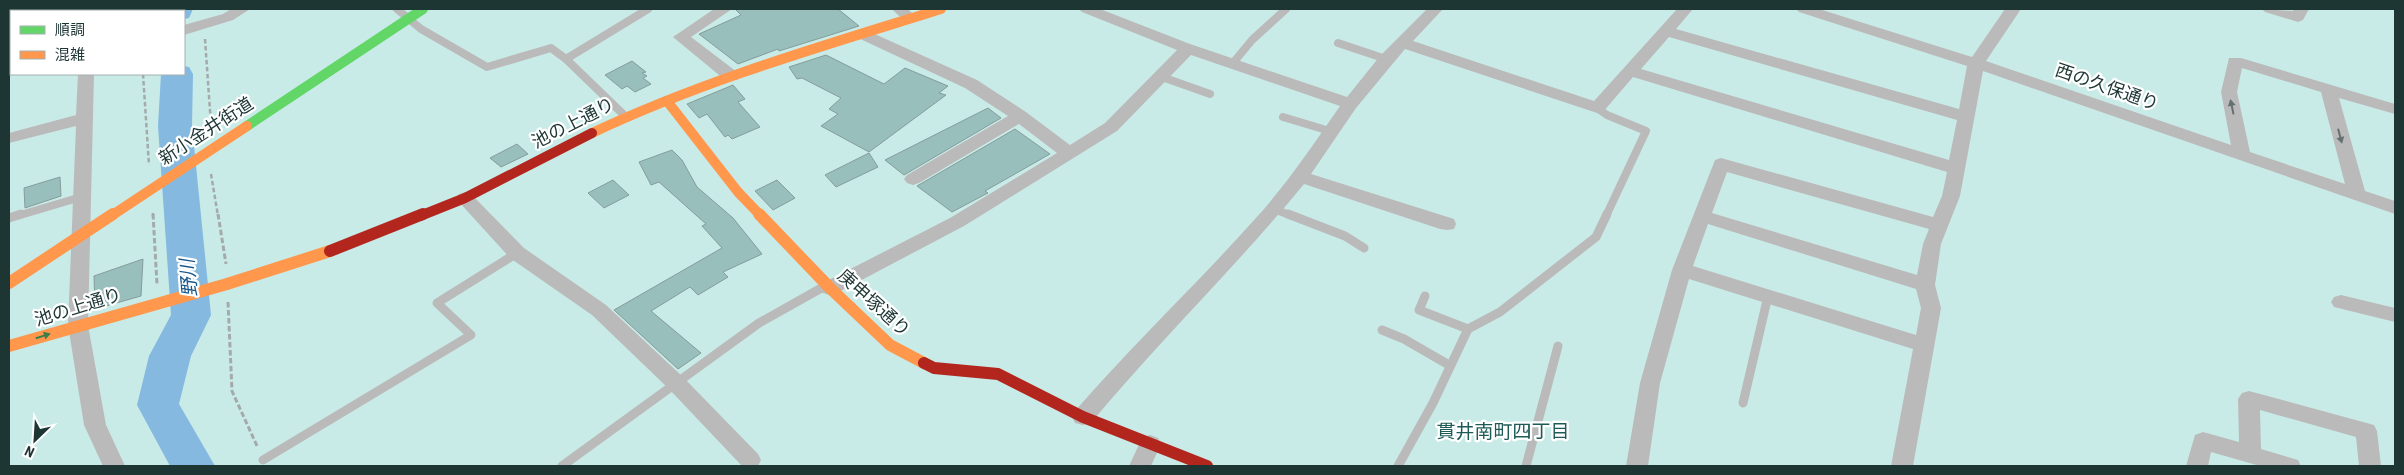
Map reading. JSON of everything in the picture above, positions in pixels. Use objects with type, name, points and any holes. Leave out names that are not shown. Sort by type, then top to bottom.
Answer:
[{"type":"street","points":[[185,30],[228,17],[242,9]]},
{"type":"street","name":"新小金井街道","points":[[9,283],[423,9]]},
{"type":"street","points":[[724,9],[682,37],[731,76]]},
{"type":"street","name":"池の上通り","points":[[9,346],[158,302],[227,284],[335,250],[465,198],[625,116],[731,76],[862,34],[905,14],[941,9]]},
{"type":"street","points":[[1087,9],[1187,49],[1350,104]]},
{"type":"street","points":[[1082,417],[1126,366],[1215,275],[1274,209],[1333,132],[1350,104],[1386,59],[1435,9]]},
{"type":"street","points":[[1403,43],[1597,108],[1684,9]]},
{"type":"street","name":"西の久保通り","points":[[1804,9],[1976,63],[2395,208]]},
{"type":"street","points":[[1902,466],[1931,308],[1925,285],[1932,244],[1951,196],[1954,168],[1976,63],[2012,9]]},
{"type":"street","points":[[2270,9],[2298,17],[2301,9]]},
{"type":"street","points":[[1665,31],[1966,117]]},
{"type":"street","points":[[862,34],[971,84],[1020,116],[1070,153]]},
{"type":"street","points":[[828,286],[957,222],[1111,127],[1162,77],[1187,49]]},
{"type":"street","points":[[2242,154],[2228,92],[2235,61],[2395,109]]},
{"type":"street","points":[[1630,71],[1954,168]]},
{"type":"street","points":[[86,75],[78,325],[96,425],[114,466]]},
{"type":"street","points":[[2328,88],[2357,195]]},
{"type":"street","name":"庚申塚通り","points":[[666,101],[738,192],[828,286],[890,345],[934,368],[998,374],[1082,417],[1207,466]]},
{"type":"street","points":[[913,179],[1020,116]]},
{"type":"street","points":[[9,138],[84,118]]},
{"type":"street","points":[[1637,466],[1650,383],[1682,270],[1721,164],[1939,225]]},
{"type":"street","points":[[1300,177],[1447,224]]},
{"type":"street","points":[[465,198],[517,253],[599,310],[676,383],[752,463]]},
{"type":"street","points":[[1702,216],[1925,285]]},
{"type":"street","points":[[1682,270],[1925,345]]},
{"type":"street","points":[[2340,302],[2395,315]]},
{"type":"street","points":[[2250,455],[2249,399],[2366,431],[2370,466]]},
{"type":"street","points":[[2197,466],[2203,441],[2290,466]]},
{"type":"street","points":[[1140,466],[1150,444]]},
{"type":"lane","points":[[397,9],[421,29],[486,66],[551,48],[566,59],[625,116]]},
{"type":"lane","points":[[566,59],[648,9]]},
{"type":"lane","points":[[1233,63],[1252,40],[1286,9]]},
{"type":"lane","points":[[1338,43],[1386,59]]},
{"type":"lane","points":[[1162,77],[1210,94]]},
{"type":"lane","points":[[1398,466],[1433,403],[1468,329],[1500,312],[1596,237],[1646,131],[1607,115],[1597,108]]},
{"type":"lane","points":[[1283,117],[1333,132]]},
{"type":"lane","points":[[9,218],[81,197]]},
{"type":"lane","points":[[1274,209],[1345,236],[1364,248]]},
{"type":"lane","points":[[263,460],[471,335],[437,303],[517,253]]},
{"type":"lane","points":[[562,466],[759,323],[828,286]]},
{"type":"lane","points":[[1425,296],[1419,310],[1468,329]]},
{"type":"lane","points":[[1743,403],[1768,296]]},
{"type":"lane","points":[[1382,330],[1404,339],[1450,364]]},
{"type":"lane","points":[[1526,466],[1558,346]]},
{"type":"path","points":[[204,24],[212,133]]},
{"type":"path","points":[[143,75],[149,169]]},
{"type":"path","points":[[214,167],[211,171],[227,284],[232,391],[263,460]]},
{"type":"path","points":[[153,207],[158,302]]},
{"type":"building","points":[[735,9],[838,9],[859,26],[779,51],[778,49],[738,64],[699,34],[741,15]]},
{"type":"building","points":[[826,55],[884,84],[905,68],[948,86],[939,93],[946,95],[869,152],[821,126],[838,114],[829,109],[841,98],[802,78],[797,79],[789,67]]},
{"type":"building","points":[[632,61],[646,72],[642,73],[647,76],[643,78],[651,84],[635,92],[627,86],[622,89],[605,75]]},
{"type":"building","points":[[733,85],[745,99],[738,102],[760,127],[732,139],[728,135],[725,137],[707,114],[699,118],[687,104]]},
{"type":"building","points":[[988,108],[1001,118],[904,175],[885,160]]},
{"type":"building","points":[[1015,129],[1050,154],[985,191],[988,193],[952,212],[917,186]]},
{"type":"building","points":[[517,144],[528,154],[501,167],[490,158]]},
{"type":"building","points":[[672,150],[682,160],[697,187],[733,218],[762,254],[723,272],[728,277],[698,295],[690,287],[651,311],[701,353],[678,369],[614,310],[722,248],[702,226],[706,224],[659,182],[651,185],[639,162]]},
{"type":"building","points":[[869,153],[878,167],[836,187],[825,175]]},
{"type":"building","points":[[60,177],[61,196],[25,208],[24,188]]},
{"type":"building","points":[[613,180],[629,195],[604,208],[588,193]]},
{"type":"building","points":[[777,180],[795,198],[773,210],[755,191]]},
{"type":"building","points":[[143,259],[141,296],[95,309],[94,276]]},
{"type":"waterway","name":"野川","points":[[177,75],[175,126],[191,315],[170,356],[158,405],[193,466]]},
{"type":"traffic: fast","points":[[247,126],[423,9]]},
{"type":"traffic: slow","points":[[592,133],[634,113],[720,79],[941,9]]},
{"type":"traffic: slow","points":[[667,101],[738,192],[830,288],[890,345],[924,363]]},
{"type":"traffic: slow","points":[[9,283],[247,126]]},
{"type":"traffic: slow","points":[[9,346],[227,284],[330,251]]},
{"type":"traffic: jam","points":[[330,251],[465,198],[592,133]]},
{"type":"traffic: jam","points":[[924,363],[934,368],[998,374],[1083,417],[1207,466]]},
{"type":"district","name":"貫井南町四丁目","points":[[1503,431]]}]
